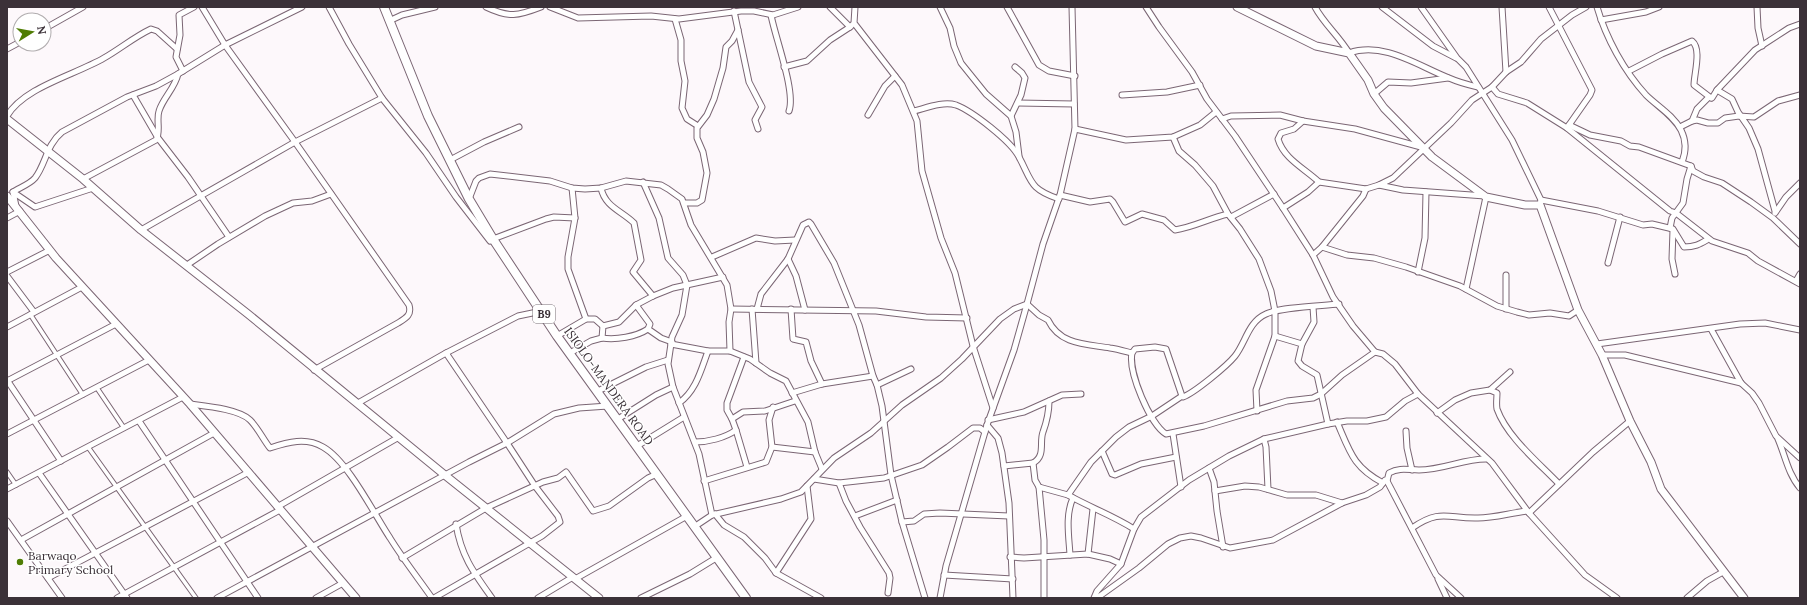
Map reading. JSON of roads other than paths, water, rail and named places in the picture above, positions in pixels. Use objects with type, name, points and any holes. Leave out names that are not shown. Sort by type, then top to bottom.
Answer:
[{"type":"highway","name":"ISIOLO-MANDERA ROAD","points":[[384,7],[416,90],[469,199],[493,239],[542,311],[557,336],[746,598]]},
{"type":"main road","points":[[1237,7],[1316,46],[1349,53],[1368,80],[1374,94],[1384,108],[1432,157],[1485,196],[1525,205],[1541,203],[1578,310],[1597,344],[1630,421],[1652,462],[1661,489],[1722,572],[1744,598]]},
{"type":"main road","points":[[7,119],[83,179],[141,230],[187,265],[314,370],[599,598]]},
{"type":"main road","points":[[10,194],[18,208],[50,250],[82,287],[190,404],[356,598]]},
{"type":"street","points":[[52,24],[83,7]]},
{"type":"street","points":[[183,70],[176,57],[180,35],[178,15],[194,7]]},
{"type":"street","points":[[202,7],[225,45],[296,142],[409,305],[410,309],[407,317],[314,370]]},
{"type":"street","points":[[10,194],[34,179],[47,152],[57,136],[62,132],[133,95],[156,86],[225,45],[302,7]]},
{"type":"street","points":[[329,7],[349,44],[382,98],[426,153],[456,197],[513,268]]},
{"type":"street","points":[[389,21],[402,15],[435,7]]},
{"type":"street","points":[[486,7],[508,15],[541,7]]},
{"type":"street","points":[[550,7],[578,18],[651,16],[674,19],[751,10],[769,14],[786,12],[798,7]]},
{"type":"street","points":[[765,7],[769,14],[784,67],[789,91],[789,111]]},
{"type":"street","points":[[830,7],[852,25],[896,76],[902,85],[914,111],[917,121],[922,171],[941,238],[955,273],[974,346],[993,408]]},
{"type":"street","points":[[784,67],[807,61],[830,40],[852,25],[855,7]]},
{"type":"street","points":[[940,7],[950,28],[954,46],[961,63],[986,94],[1011,116],[1016,132],[1019,157]]},
{"type":"street","points":[[1007,7],[1043,69],[1075,76]]},
{"type":"street","points":[[940,598],[944,576],[961,513],[985,432],[1014,350],[1042,244],[1059,197],[1075,129],[1075,76],[1072,7]]},
{"type":"street","points":[[1146,7],[1200,85],[1206,99],[1222,119],[1274,194],[1313,255],[1322,276],[1353,326],[1375,352],[1383,354],[1395,364],[1418,394],[1492,463],[1528,512],[1585,575],[1617,598]]},
{"type":"street","points":[[1315,7],[1323,20],[1342,40],[1349,53],[1360,49],[1392,54],[1428,68],[1448,78],[1478,87]]},
{"type":"street","points":[[1382,7],[1433,46],[1457,58]]},
{"type":"street","points":[[1421,7],[1457,58],[1466,67],[1512,140],[1541,203],[1620,217],[1643,225],[1652,224],[1672,228],[1684,247],[1696,247],[1703,244],[1707,238]]},
{"type":"street","points":[[1502,7],[1506,72]]},
{"type":"street","points":[[1549,7],[1592,90],[1568,126]]},
{"type":"street","points":[[1303,121],[1294,129],[1281,133],[1278,139],[1290,160],[1299,164],[1319,182],[1366,189],[1379,186],[1390,181],[1425,149],[1472,100],[1492,87],[1506,72],[1521,62],[1541,39],[1586,7]]},
{"type":"street","points":[[1597,7],[1612,44],[1629,72],[1646,94],[1680,127],[1685,147],[1682,162]]},
{"type":"street","points":[[1601,20],[1646,12],[1659,7]]},
{"type":"street","points":[[1757,7],[1758,28],[1762,46]]},
{"type":"street","points":[[734,11],[749,82],[762,108],[755,120],[758,129]]},
{"type":"street","points":[[674,19],[681,35],[681,61],[685,81],[683,110],[687,119],[698,126]]},
{"type":"street","points":[[1692,121],[1702,103],[1709,97],[1712,98],[1717,90],[1749,55],[1799,22]]},
{"type":"street","points":[[7,116],[13,106],[32,94],[103,59],[151,29],[156,31],[177,48]]},
{"type":"street","points":[[684,203],[698,203],[702,200],[706,166],[697,138],[698,126],[707,116],[714,99],[723,68],[726,47],[732,41],[738,30]]},
{"type":"street","points":[[1629,72],[1662,54],[1692,41],[1695,43],[1697,52],[1694,85],[1712,98]]},
{"type":"street","points":[[1011,116],[1018,103],[1025,78],[1015,67]]},
{"type":"street","points":[[158,138],[159,111],[177,81],[178,74]]},
{"type":"street","points":[[868,115],[885,86],[896,76]]},
{"type":"street","points":[[1374,94],[1388,82],[1412,83],[1448,78]]},
{"type":"street","points":[[1122,95],[1167,92],[1200,85]]},
{"type":"street","points":[[1492,87],[1498,94],[1527,103],[1568,126],[1590,135],[1621,141],[1630,146],[1639,147],[1691,166],[1693,171],[1704,177],[1722,183],[1773,218],[1800,244]]},
{"type":"street","points":[[1717,90],[1732,99],[1738,112],[1743,117],[1758,149],[1775,211]]},
{"type":"street","points":[[133,95],[158,138],[201,195],[229,237]]},
{"type":"street","points":[[1680,127],[1692,121],[1718,123],[1725,118],[1756,116],[1778,101],[1800,95]]},
{"type":"street","points":[[141,230],[296,142],[382,98]]},
{"type":"street","points":[[1018,103],[1074,104]]},
{"type":"street","points":[[914,111],[944,104],[955,105],[971,113],[1007,141],[1019,157],[1030,181],[1035,187],[1059,197],[1090,202],[1110,199],[1125,222],[1142,214],[1164,220],[1175,230],[1196,226],[1204,221],[1230,215],[1274,194]]},
{"type":"street","points":[[1075,129],[1126,140],[1173,137],[1200,125],[1216,112]]},
{"type":"street","points":[[1222,119],[1231,116],[1280,115],[1303,121],[1355,128],[1396,141],[1408,142],[1425,149]]},
{"type":"street","points":[[1568,126],[1652,197],[1670,211],[1676,213],[1707,238],[1724,243],[1736,250],[1748,253],[1758,261],[1798,282],[1800,274]]},
{"type":"street","points":[[450,160],[484,142],[519,127]]},
{"type":"street","points":[[1173,137],[1180,151],[1208,179],[1258,259],[1271,291],[1275,311],[1275,336],[1256,390],[1255,399],[1257,411]]},
{"type":"street","points":[[83,179],[158,138]]},
{"type":"street","points":[[1675,274],[1672,259],[1672,218],[1684,200],[1686,183],[1691,166]]},
{"type":"street","points":[[469,199],[476,181],[479,178],[490,174],[550,182],[572,188],[601,188],[626,181],[643,182],[661,185],[677,194],[684,203],[691,225],[723,277],[729,294],[731,309],[729,322],[730,351]]},
{"type":"street","points":[[643,182],[659,218],[668,258],[683,275],[687,285],[682,316],[671,343],[668,360],[673,387],[699,454],[704,481],[714,515],[724,525],[744,537],[765,558],[776,573],[821,598]]},
{"type":"street","points":[[1283,208],[1308,192],[1319,182]]},
{"type":"street","points":[[1773,218],[1775,211],[1800,183]]},
{"type":"street","points":[[1379,186],[1402,190],[1485,196],[1466,289]]},
{"type":"street","points":[[10,194],[35,207],[93,188]]},
{"type":"street","points":[[572,188],[575,218],[568,257],[568,269],[586,319]]},
{"type":"street","points":[[601,188],[603,195],[610,204],[634,224],[641,260],[633,272],[653,296]]},
{"type":"street","points":[[1313,255],[1322,247],[1363,196],[1366,189]]},
{"type":"street","points":[[1418,272],[1425,238],[1426,192]]},
{"type":"street","points":[[187,265],[229,237],[265,216],[293,203],[312,201],[331,194]]},
{"type":"street","points":[[7,218],[18,208]]},
{"type":"street","points":[[493,239],[546,219],[554,217],[575,218]]},
{"type":"street","points":[[1608,263],[1620,217]]},
{"type":"street","points":[[756,363],[755,309],[761,294],[788,259],[795,240],[803,225],[809,222],[834,263],[853,311],[877,385],[884,421],[891,475],[902,522],[925,598]]},
{"type":"street","points":[[712,257],[756,238],[775,241],[795,240]]},
{"type":"street","points":[[1322,247],[1347,255],[1374,258],[1406,267],[1466,289],[1497,306],[1506,309],[1528,314],[1550,313],[1569,316],[1578,310]]},
{"type":"street","points":[[7,272],[50,250]]},
{"type":"street","points":[[788,259],[796,276],[805,310]]},
{"type":"street","points":[[1506,275],[1506,309]]},
{"type":"street","points":[[7,276],[83,395]]},
{"type":"street","points":[[603,326],[619,322],[636,305],[653,296],[687,285],[723,277]]},
{"type":"street","points":[[7,327],[82,287]]},
{"type":"street","points":[[694,527],[714,515],[789,497],[801,492],[834,458],[871,433],[902,406],[941,378],[1000,319],[1014,309],[1027,304]]},
{"type":"street","points":[[1027,304],[1039,315],[1048,320],[1051,328],[1055,332],[1063,336],[1090,346],[1108,347],[1132,353]]},
{"type":"street","points":[[1068,495],[1091,462],[1129,427],[1152,416],[1182,396],[1183,397],[1193,393],[1226,365],[1236,355],[1257,320],[1264,314],[1275,311],[1339,304]]},
{"type":"street","points":[[570,353],[591,341],[602,338],[622,338],[648,329],[650,324],[648,320],[636,305]]},
{"type":"street","points":[[1313,308],[1314,322],[1302,344],[1298,360],[1302,366],[1318,375],[1328,424]]},
{"type":"street","points":[[731,309],[876,311],[926,317],[967,318]]},
{"type":"street","points":[[791,309],[793,339],[806,342],[811,362],[822,384]]},
{"type":"street","points":[[358,404],[446,353],[518,316],[542,311]]},
{"type":"street","points":[[557,336],[586,319],[595,319],[603,326]]},
{"type":"street","points":[[1597,344],[1740,324],[1765,323],[1800,330]]},
{"type":"street","points":[[61,461],[7,380],[116,324]]},
{"type":"street","points":[[602,338],[603,326]]},
{"type":"street","points":[[648,329],[671,343],[708,351],[730,351],[756,363],[770,373],[786,380],[795,401],[808,422],[814,452],[822,469]]},
{"type":"street","points":[[1711,329],[1742,383],[1757,399],[1785,455],[1791,474],[1800,488]]},
{"type":"street","points":[[1275,336],[1302,344]]},
{"type":"street","points":[[1182,396],[1166,349],[1155,347],[1135,349],[1132,353],[1132,366],[1152,416],[1164,433],[1173,434],[1287,402],[1313,398],[1321,394],[1342,375],[1375,352]]},
{"type":"street","points":[[679,404],[694,387],[708,351]]},
{"type":"street","points":[[190,404],[221,409],[244,416],[249,419],[270,448],[296,441],[314,443],[332,453],[345,468],[375,513],[402,558],[433,598],[530,544],[558,525],[560,522],[558,516],[535,486],[446,353]]},
{"type":"street","points":[[1602,355],[1625,355],[1742,383]]},
{"type":"street","points":[[744,357],[726,403],[727,410],[736,430],[747,467]]},
{"type":"street","points":[[7,434],[149,360]]},
{"type":"street","points":[[598,391],[646,367],[668,360]]},
{"type":"street","points":[[877,385],[911,368]]},
{"type":"street","points":[[1490,390],[1510,372]]},
{"type":"street","points":[[792,393],[822,384],[873,376]]},
{"type":"street","points":[[618,419],[656,395],[673,387]]},
{"type":"street","points":[[97,388],[124,428]]},
{"type":"street","points":[[1437,413],[1455,400],[1471,393],[1490,390],[1497,393],[1497,407],[1510,430],[1527,452],[1559,484]]},
{"type":"street","points":[[988,423],[1024,412],[1062,395],[1081,394]]},
{"type":"street","points":[[1094,598],[1097,591],[1122,564],[1134,529],[1146,511],[1209,468],[1229,456],[1264,439],[1337,422],[1367,421],[1386,416],[1405,401],[1418,394]]},
{"type":"street","points":[[7,489],[183,397]]},
{"type":"street","points":[[732,419],[743,412],[765,411],[795,401]]},
{"type":"street","points":[[1004,466],[1033,463],[1040,457],[1043,433],[1050,411],[1049,401]]},
{"type":"street","points":[[217,598],[507,443],[554,414],[579,408],[608,406]]},
{"type":"street","points":[[704,481],[747,467],[764,464],[772,447],[769,420],[772,408]]},
{"type":"street","points":[[637,446],[684,418]]},
{"type":"street","points":[[139,420],[258,598]]},
{"type":"street","points":[[1412,528],[1426,518],[1432,517],[1457,516],[1478,518],[1528,512],[1630,421]]},
{"type":"street","points":[[1337,422],[1350,452],[1361,469],[1385,482],[1412,528],[1446,598]]},
{"type":"street","points":[[988,423],[998,438],[1004,466],[1009,516],[1013,598]]},
{"type":"street","points":[[814,479],[840,483],[884,478],[922,465],[973,428],[980,428],[985,432]]},
{"type":"street","points":[[694,442],[728,435],[736,430]]},
{"type":"street","points":[[1406,431],[1407,448],[1412,470]]},
{"type":"street","points":[[21,540],[214,433]]},
{"type":"street","points":[[1173,434],[1181,487]]},
{"type":"street","points":[[1776,436],[1800,458]]},
{"type":"street","points":[[117,598],[126,596],[399,437]]},
{"type":"street","points":[[1264,439],[1267,451],[1268,489]]},
{"type":"street","points":[[88,447],[196,598]]},
{"type":"street","points":[[772,447],[814,452]]},
{"type":"street","points":[[1102,451],[1112,474],[1115,475],[1141,464],[1176,457]]},
{"type":"street","points":[[1097,598],[1139,568],[1168,544],[1180,538],[1191,536],[1201,538],[1230,548],[1274,540],[1342,504],[1366,495],[1380,487],[1390,473],[1400,468],[1412,470],[1439,469],[1475,459],[1486,459]]},
{"type":"street","points":[[1033,463],[1035,480],[1039,487],[1045,556],[1044,598]]},
{"type":"street","points":[[1209,468],[1214,482],[1223,546]]},
{"type":"street","points":[[7,472],[16,485]]},
{"type":"street","points":[[48,578],[249,472]]},
{"type":"street","points":[[402,558],[456,524],[486,508],[535,486],[558,478],[566,472],[593,511],[609,506],[648,478],[658,474]]},
{"type":"street","points":[[39,473],[126,596]]},
{"type":"street","points":[[840,483],[846,501],[889,573],[888,593]]},
{"type":"street","points":[[776,573],[811,519],[807,486]]},
{"type":"street","points":[[1215,491],[1245,486],[1268,489],[1287,495],[1316,495],[1342,504]]},
{"type":"street","points":[[1039,487],[1068,495],[1093,509],[1107,513],[1134,529]]},
{"type":"street","points":[[1070,555],[1068,525],[1070,505],[1073,498]]},
{"type":"street","points":[[855,516],[897,500]]},
{"type":"street","points":[[1088,554],[1093,509]]},
{"type":"street","points":[[902,522],[914,521],[924,514],[961,513],[1009,516]]},
{"type":"street","points":[[538,598],[687,516]]},
{"type":"street","points":[[7,521],[62,598]]},
{"type":"street","points":[[456,524],[462,550],[475,575],[492,598]]},
{"type":"street","points":[[1010,557],[1088,554],[1110,559],[1122,564]]},
{"type":"street","points":[[641,598],[690,574],[716,558]]},
{"type":"street","points":[[1687,598],[1707,581],[1722,572]]},
{"type":"street","points":[[1436,575],[1461,598]]},
{"type":"street","points":[[944,576],[1013,579]]},
{"type":"street","points":[[316,598],[343,583]]},
{"type":"place","name":"Barwaqo Primary School","points":[[20,562]]}]
